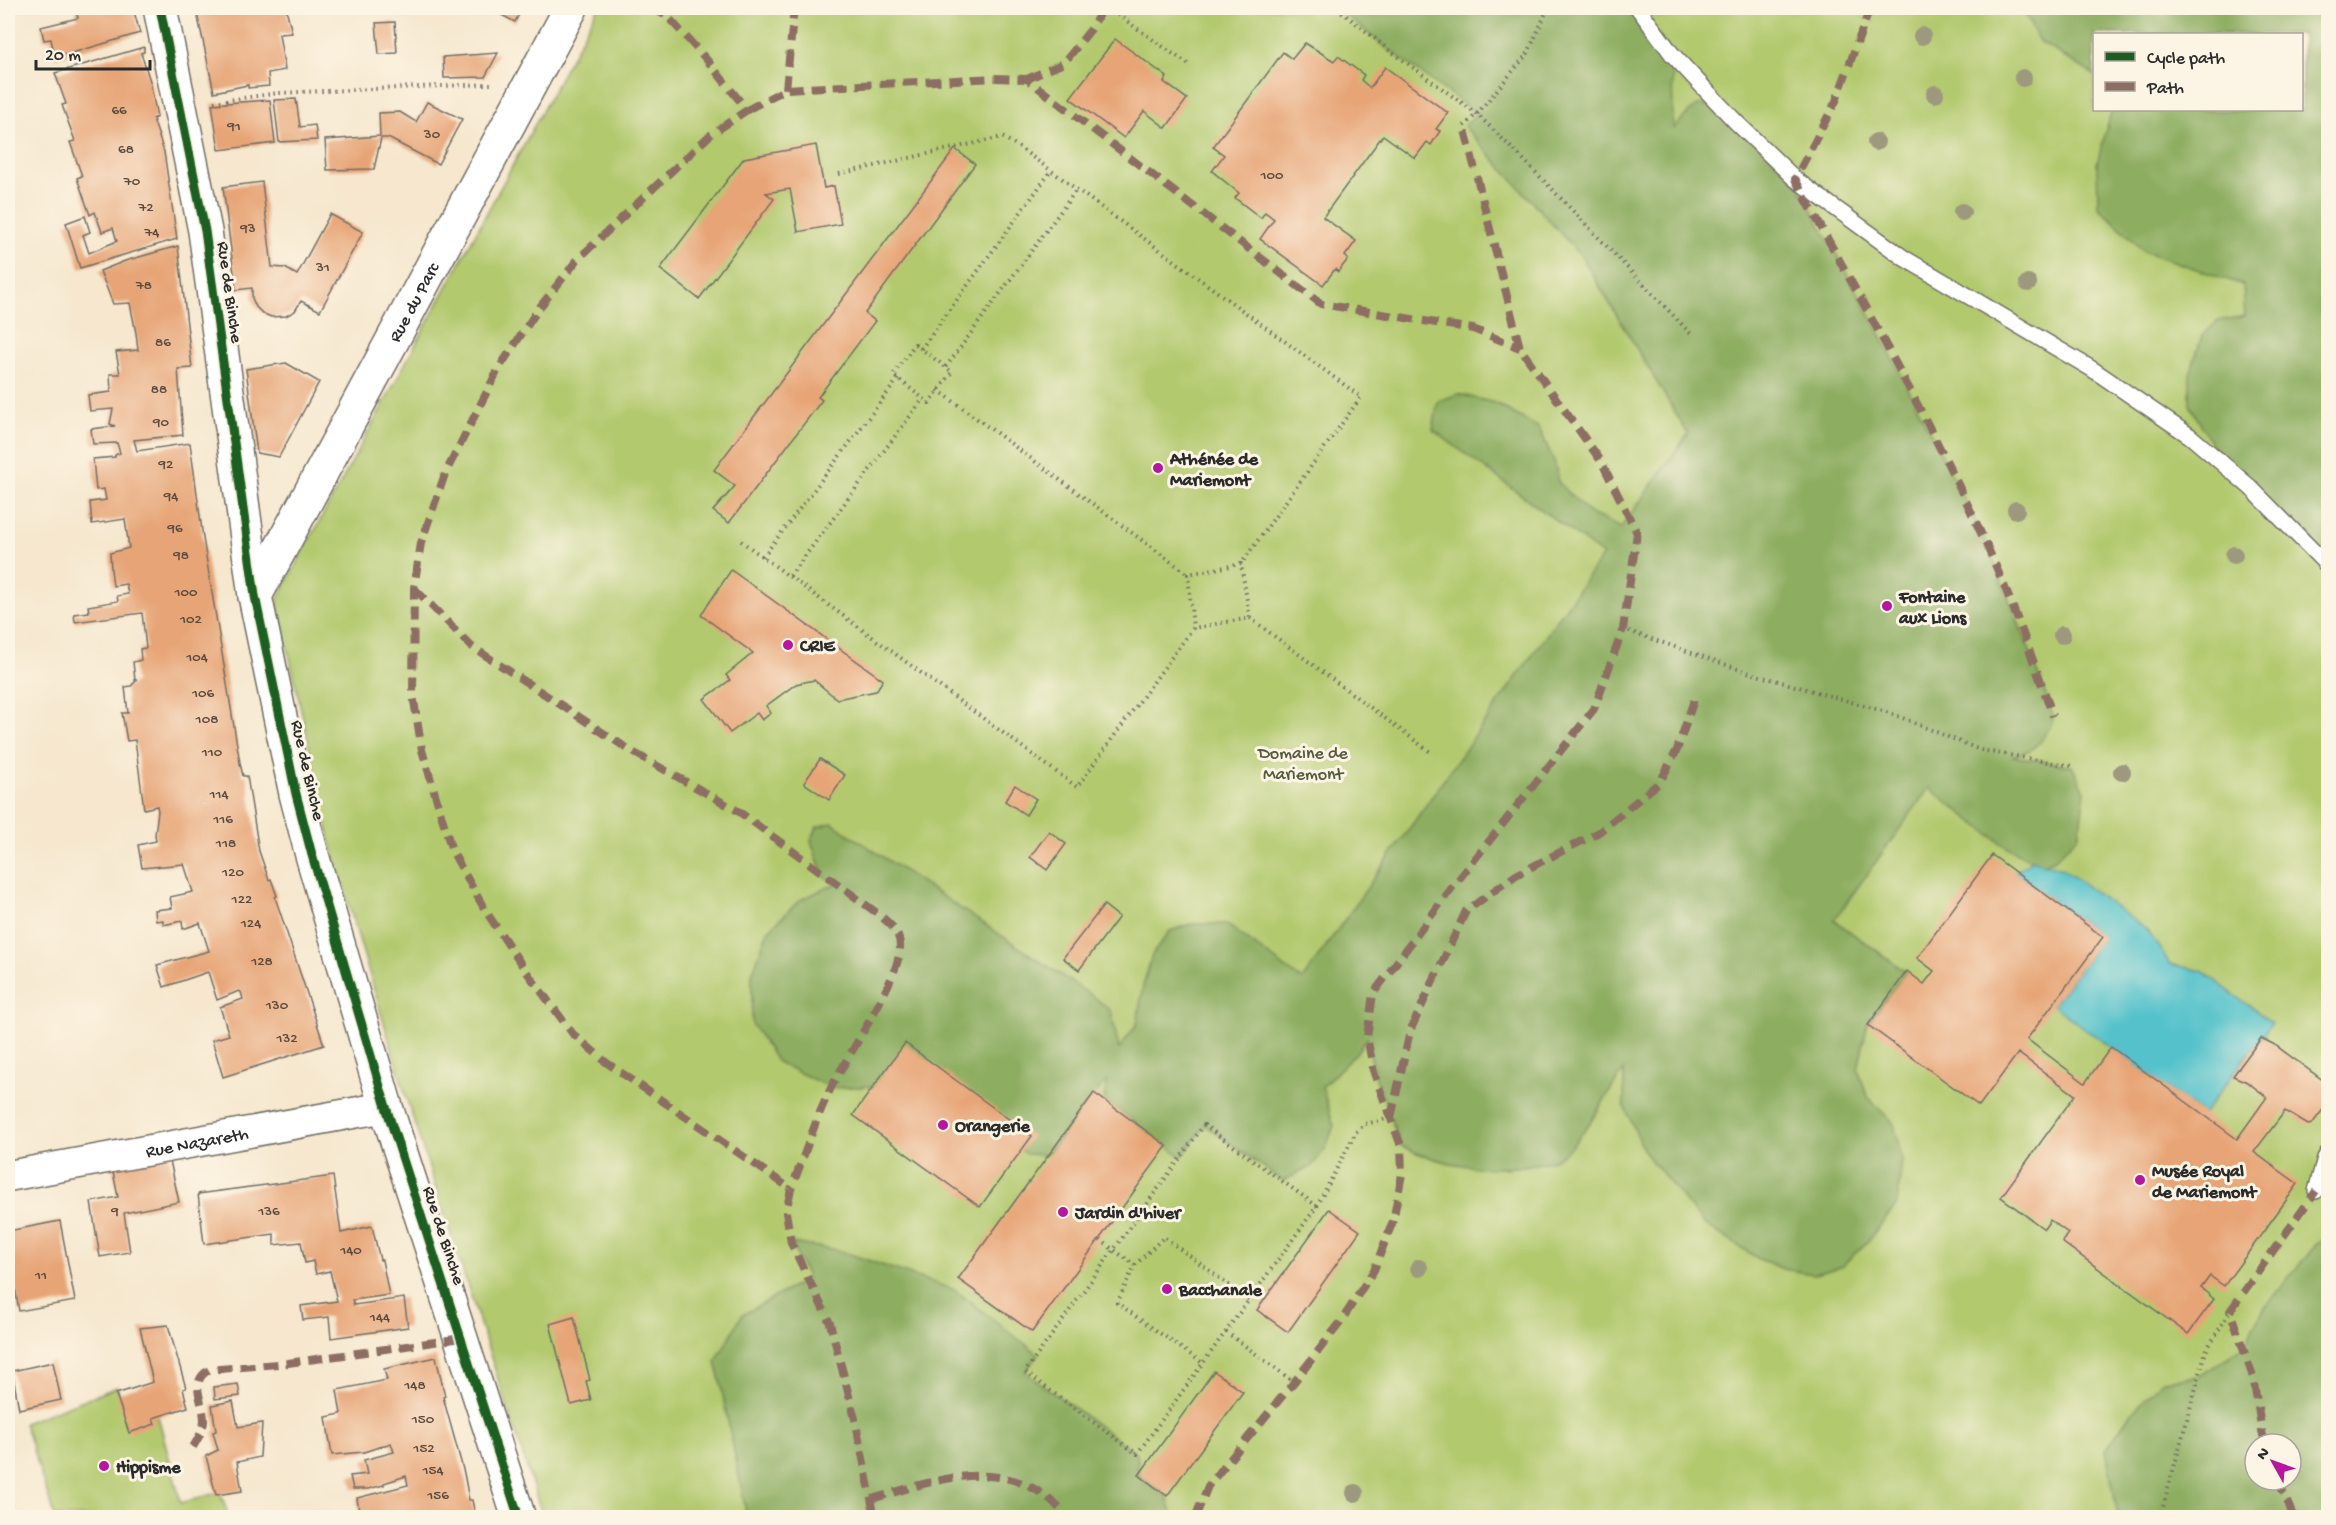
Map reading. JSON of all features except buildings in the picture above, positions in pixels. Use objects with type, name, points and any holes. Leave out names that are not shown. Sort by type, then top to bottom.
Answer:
[{"type":"street","name":"Rue de Binche","points":[[160,8],[205,231],[243,493],[255,596],[304,824],[386,1107],[519,1518]]},
{"type":"street","name":"Rue du Parc","points":[[255,596],[571,8]]},
{"type":"street","name":"Rue Nazareth","points":[[8,1176],[386,1107]]},
{"type":"lane","points":[[1638,8],[1672,54],[1734,122],[1795,179],[1904,258],[2092,369],[2190,436],[2250,487],[2328,566]]},
{"type":"lane","points":[[2316,1191],[2328,1153]]},
{"type":"path","points":[[1108,8],[1189,65]]},
{"type":"path","points":[[1336,8],[1477,114],[1692,335]]},
{"type":"path","points":[[1464,126],[1477,114],[1528,53],[1548,8]]},
{"type":"path","points":[[181,107],[278,93],[532,82]]},
{"type":"path","points":[[839,174],[1002,137],[1077,189],[1361,397],[1241,564],[1188,574],[938,390]]},
{"type":"path","points":[[921,349],[1051,171]]},
{"type":"path","points":[[946,367],[1077,189]]},
{"type":"path","points":[[915,344],[921,349],[952,372],[929,403],[893,375],[915,344]]},
{"type":"path","points":[[763,557],[898,379]]},
{"type":"path","points":[[790,576],[923,399]]},
{"type":"path","points":[[741,541],[1077,787],[1193,628],[1188,574]]},
{"type":"path","points":[[1241,564],[1250,618],[1433,754]]},
{"type":"path","points":[[1193,628],[1250,618]]},
{"type":"path","points":[[1623,629],[1750,673],[1893,714],[1980,750],[2072,766]]},
{"type":"path","points":[[1317,1206],[1204,1125],[1025,1372],[1137,1454],[1317,1206],[1356,1132],[1365,1124],[1392,1118]]},
{"type":"path","points":[[1204,1364],[1117,1303],[1135,1265],[1164,1237],[1249,1300]]},
{"type":"path","points":[[1100,1240],[1135,1265]]},
{"type":"path","points":[[2160,1518],[2206,1351],[2230,1311]]},
{"type":"path","points":[[1226,1332],[1294,1382]]},
{"type":"green space","name":"Domaine de Mariemont","points":[[598,8],[2328,8],[2328,1517],[543,1517],[407,1100],[331,845],[277,600]]},
{"type":"green space","points":[[1337,8],[1638,8],[1672,54],[1673,129],[1699,105],[1722,108],[1795,179],[1883,339],[1986,542],[2034,661],[2053,716],[2050,727],[2040,742],[2030,750],[2013,756],[2072,766],[2085,791],[2079,835],[2055,859],[2040,866],[2002,844],[1929,788],[1834,920],[1906,972],[1867,1025],[1858,1070],[1868,1097],[1894,1124],[1902,1160],[1897,1205],[1867,1242],[1841,1267],[1814,1274],[1783,1269],[1759,1259],[1704,1224],[1645,1153],[1624,1105],[1624,1070],[1575,1142],[1557,1158],[1504,1168],[1469,1166],[1434,1159],[1401,1146],[1374,1073],[1367,1038],[1356,1053],[1322,1087],[1334,1126],[1325,1149],[1312,1166],[1283,1181],[1205,1125],[1182,1157],[1104,1100],[1107,1081],[1045,1155],[1026,1154],[899,1062],[881,1086],[831,1088],[777,1062],[752,1024],[752,974],[768,931],[800,900],[835,884],[823,875],[811,841],[817,827],[832,823],[1094,997],[1111,1011],[1119,1049],[1137,1024],[1143,986],[1152,955],[1170,931],[1191,924],[1226,924],[1302,980],[1603,555],[1433,430],[1438,401],[1458,394],[1495,403],[1539,428],[1554,461],[1559,483],[1589,513],[1621,528],[1688,434],[1582,257],[1464,126],[1477,114],[1389,50]]},
{"type":"green space","points":[[2022,8],[2328,8],[2328,566],[2223,465],[2190,405],[2190,374],[2202,336],[2218,321],[2245,316],[2243,285],[2144,251],[2098,206],[2097,163],[2112,111],[2303,111],[2303,33],[2093,33],[2093,74],[2039,41]]},
{"type":"green space","points":[[2328,1235],[2328,1517],[2118,1517],[2106,1450],[2130,1414],[2163,1380],[2199,1376],[2243,1347],[2266,1305],[2315,1246]]},
{"type":"green space","points":[[791,1243],[838,1250],[955,1290],[1038,1354],[1025,1372],[1137,1454],[1139,1475],[1167,1496],[1173,1517],[747,1517],[716,1361],[742,1315],[808,1279]]},
{"type":"green space","name":"Hippisme","points":[[117,1387],[126,1424],[158,1416],[181,1503],[220,1492],[229,1517],[55,1517],[24,1423]]},
{"type":"water","points":[[2032,860],[2063,869],[2147,930],[2170,964],[2202,971],[2272,1023],[2203,1114],[2053,1005],[2103,937],[2015,872]]},
{"type":"marked path","points":[[651,8],[667,16],[707,60],[747,110],[709,136],[578,259],[539,308],[499,368],[445,474],[421,543],[414,588],[413,695],[422,750],[452,851],[485,910],[523,967],[573,1034],[607,1063],[791,1189],[786,1212],[791,1243],[830,1323],[855,1419],[875,1518]]},
{"type":"marked path","points":[[786,89],[794,8]]},
{"type":"marked path","points":[[1027,79],[1064,63],[1091,29],[1103,8]]},
{"type":"marked path","points":[[1870,8],[1836,101],[1795,179],[1941,450],[2004,585],[2053,716]]},
{"type":"marked path","points":[[747,110],[786,89],[994,78],[1027,79],[1321,304],[1473,329],[1520,348]]},
{"type":"marked path","points":[[1195,1518],[1208,1486],[1340,1323],[1374,1270],[1393,1221],[1402,1174],[1401,1146],[1374,1073],[1367,1037],[1373,994],[1451,889],[1594,709],[1623,629],[1637,533],[1601,461],[1520,348],[1464,126]]},
{"type":"marked path","points":[[414,588],[471,646],[631,751],[738,811],[877,913],[896,931],[900,946],[892,976],[826,1099],[791,1189]]},
{"type":"marked path","points":[[1391,1118],[1410,1031],[1466,911],[1516,875],[1599,832],[1660,782],[1677,750],[1694,700]]},
{"type":"marked path","points":[[2262,1432],[2253,1377],[2230,1311],[2316,1191]]},
{"type":"marked path","points":[[193,1447],[204,1421],[199,1380],[209,1370],[288,1363],[462,1338]]},
{"type":"marked path","points":[[872,1499],[915,1486],[960,1477],[1004,1478],[1025,1484],[1048,1498],[1069,1518]]},
{"type":"marked path","points":[[2283,1492],[2294,1518]]},
{"type":"cycle path","points":[[160,8],[205,231],[255,596],[296,794],[386,1107],[519,1518]]},
{"type":"place","name":"Athénée de Mariemont","points":[[1158,468]]},
{"type":"place","name":"Fontaine aux Lions","points":[[1887,606]]},
{"type":"place","name":"CRIE","points":[[788,645]]},
{"type":"place","name":"Orangerie","points":[[943,1125]]},
{"type":"place","name":"Musée Royal de Mariemont","points":[[2140,1180]]},
{"type":"place","name":"Jardin d'hiver","points":[[1063,1212]]},
{"type":"place","name":"Bacchanale","points":[[1167,1289]]},
{"type":"place","name":"Hippisme","points":[[104,1466]]}]
